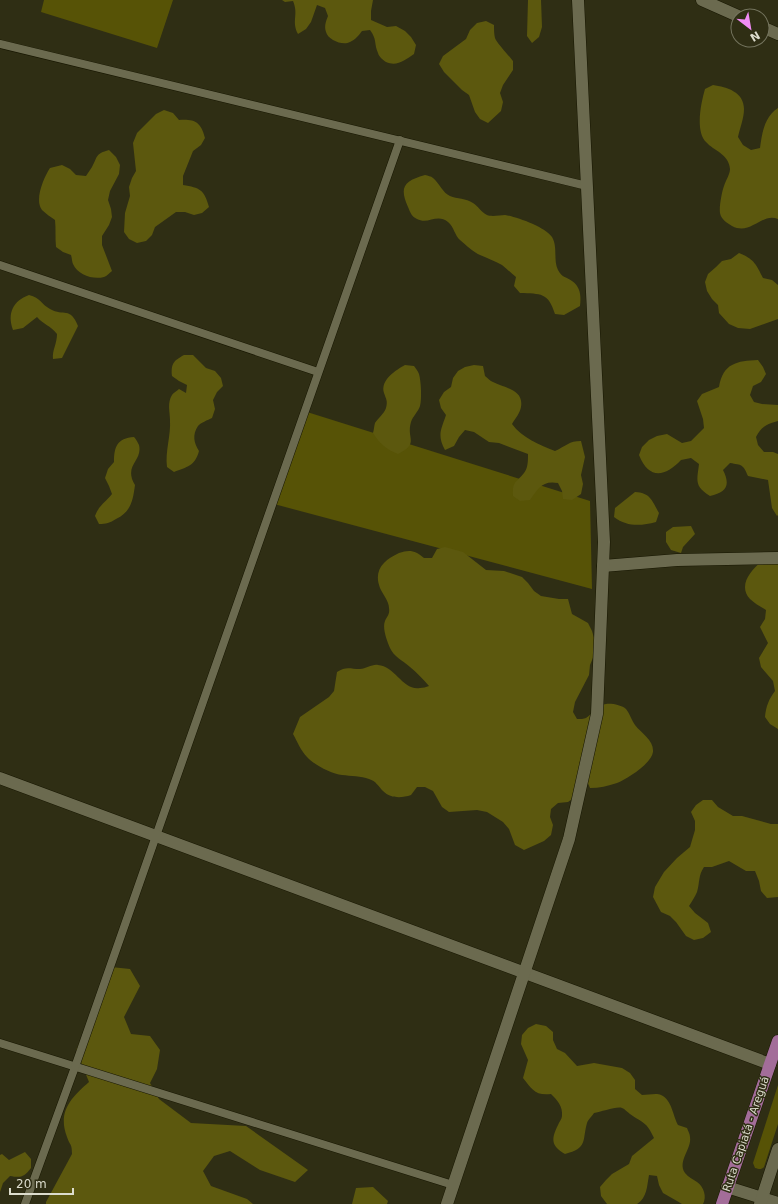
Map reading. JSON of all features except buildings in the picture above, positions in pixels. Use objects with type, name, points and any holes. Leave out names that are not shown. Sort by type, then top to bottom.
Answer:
[{"type":"main road","name":"Ruta Capiatá - Areguá","points":[[722,1204],[778,1041]]},
{"type":"street","points":[[447,1204],[569,839],[597,714],[604,542],[578,0]]},
{"type":"street","points":[[702,0],[730,12]]},
{"type":"street","points":[[603,566],[677,560],[778,558]]},
{"type":"street","points":[[0,778],[770,1064]]},
{"type":"street","points":[[761,1201],[778,1149]]},
{"type":"street","points":[[727,1187],[761,1201],[778,1203]]},
{"type":"lane","points":[[0,44],[587,186]]},
{"type":"lane","points":[[25,1204],[75,1067],[400,140]]},
{"type":"lane","points":[[0,265],[318,372]]},
{"type":"lane","points":[[0,1044],[453,1185]]},
{"type":"shaded area","points":[[44,0],[173,0],[157,48],[41,12]]},
{"type":"shaded area","points":[[282,0],[373,0],[371,20],[387,27],[396,26],[405,31],[416,45],[414,54],[394,64],[386,62],[381,58],[377,50],[374,36],[370,30],[362,31],[355,39],[347,43],[336,42],[327,35],[325,30],[328,16],[325,8],[317,5],[311,22],[306,29],[298,34],[295,25],[295,6],[293,1],[285,2]]},
{"type":"shaded area","points":[[528,0],[541,0],[542,27],[539,37],[532,43],[527,36]]},
{"type":"shaded area","points":[[486,21],[494,25],[494,35],[496,40],[513,61],[513,70],[503,85],[500,93],[503,102],[501,111],[488,123],[480,119],[475,112],[469,95],[444,72],[439,64],[443,56],[466,39],[470,30],[477,23]]},
{"type":"shaded area","points":[[713,85],[734,91],[741,98],[744,112],[738,137],[743,145],[751,150],[760,148],[764,126],[773,112],[778,108],[778,219],[767,219],[745,228],[739,228],[728,224],[721,215],[721,199],[723,188],[730,171],[729,164],[721,153],[706,142],[701,131],[700,124],[705,89]]},
{"type":"shaded area","points":[[164,110],[173,113],[179,120],[193,121],[202,128],[205,138],[201,145],[193,151],[183,176],[183,185],[200,190],[205,196],[209,207],[202,213],[194,215],[185,212],[176,212],[155,227],[152,235],[146,241],[137,243],[129,239],[124,232],[125,213],[130,196],[129,187],[136,171],[133,143],[137,133],[156,114]]},
{"type":"shaded area","points":[[109,150],[116,157],[120,165],[119,174],[110,191],[108,200],[112,217],[102,236],[102,245],[112,271],[104,277],[95,278],[86,276],[78,271],[73,264],[71,255],[56,247],[55,220],[42,210],[39,195],[45,177],[50,168],[62,165],[70,169],[76,175],[86,176],[98,156]]},
{"type":"shaded area","points":[[425,175],[433,178],[448,195],[470,201],[489,216],[505,215],[516,218],[537,226],[548,233],[554,241],[558,270],[561,275],[575,283],[579,289],[580,306],[564,315],[555,314],[550,302],[543,296],[538,294],[520,293],[514,286],[516,277],[502,265],[477,254],[458,238],[452,226],[448,222],[440,219],[425,221],[414,217],[405,200],[405,186],[408,182]]},
{"type":"shaded area","points":[[739,253],[748,257],[754,262],[763,278],[772,280],[778,285],[778,319],[750,329],[738,328],[729,324],[719,313],[718,305],[707,291],[705,282],[708,274],[722,261],[731,259]]},
{"type":"shaded area","points":[[29,295],[39,299],[50,309],[69,314],[75,320],[78,326],[62,358],[53,359],[57,334],[37,317],[23,328],[13,330],[11,324],[11,313],[13,308],[15,304]]},
{"type":"shaded area","points":[[184,355],[193,355],[206,368],[215,371],[221,378],[223,386],[217,392],[213,400],[215,409],[212,418],[200,424],[196,429],[194,439],[199,451],[195,460],[183,469],[174,472],[167,467],[167,449],[170,426],[170,398],[179,389],[186,393],[187,385],[172,376],[172,368],[175,361]]},
{"type":"shaded area","points":[[758,360],[766,374],[761,382],[753,386],[750,395],[754,402],[778,405],[778,421],[765,426],[760,430],[756,437],[758,445],[764,452],[773,452],[778,454],[777,516],[772,508],[768,480],[748,476],[745,469],[740,465],[730,463],[723,470],[727,480],[726,488],[710,496],[699,486],[697,479],[699,464],[691,458],[681,460],[669,470],[658,473],[652,472],[648,469],[639,455],[642,447],[649,440],[657,436],[667,434],[682,443],[691,441],[704,428],[703,419],[697,401],[702,394],[719,387],[724,373],[732,365],[744,361]]},
{"type":"shaded area","points":[[405,365],[414,366],[419,373],[421,399],[420,406],[411,422],[411,440],[409,447],[398,454],[384,446],[373,433],[375,423],[387,406],[383,388],[384,384],[390,376]]},
{"type":"shaded area","points":[[474,365],[483,366],[485,376],[497,384],[512,390],[519,396],[521,407],[519,414],[512,424],[526,437],[537,444],[555,451],[570,443],[581,441],[585,457],[581,475],[583,484],[581,494],[572,500],[563,499],[562,491],[558,483],[553,482],[541,486],[530,500],[520,501],[513,496],[513,487],[526,469],[528,454],[499,443],[489,442],[474,432],[465,430],[454,446],[445,450],[440,436],[446,415],[441,408],[439,400],[444,392],[451,387],[453,378],[458,371],[465,367]]},
{"type":"shaded area","points":[[307,412],[590,501],[592,589],[274,504]]},
{"type":"shaded area","points":[[134,437],[139,445],[139,450],[131,473],[135,485],[130,505],[121,516],[110,522],[99,524],[95,516],[100,507],[112,494],[105,478],[108,469],[114,462],[116,448],[120,441]]},
{"type":"shaded area","points":[[635,492],[645,494],[653,501],[659,513],[656,522],[634,525],[624,523],[614,517],[615,508]]},
{"type":"shaded area","points":[[691,526],[695,534],[683,547],[681,553],[671,550],[666,542],[666,532],[673,527]]},
{"type":"shaded area","points":[[445,547],[463,552],[486,570],[504,571],[522,577],[534,591],[541,596],[568,599],[572,614],[588,623],[597,648],[590,665],[589,675],[575,702],[573,712],[577,719],[586,718],[597,708],[603,705],[611,704],[622,706],[629,713],[635,725],[652,744],[653,752],[651,757],[643,766],[627,778],[604,787],[593,788],[590,788],[587,781],[575,797],[568,802],[558,803],[551,809],[550,817],[553,825],[551,835],[544,841],[524,850],[515,845],[509,829],[503,822],[487,812],[477,810],[449,812],[442,807],[433,791],[425,787],[417,787],[411,795],[404,797],[393,797],[386,794],[375,782],[366,778],[328,771],[307,757],[293,734],[300,717],[329,697],[334,691],[337,672],[343,669],[362,669],[374,665],[384,666],[409,686],[414,688],[423,688],[429,686],[415,671],[396,656],[390,648],[384,627],[389,612],[389,605],[380,588],[378,576],[381,566],[399,553],[413,551],[424,558],[432,558],[437,549]]},
{"type":"shaded area","points":[[778,553],[778,729],[770,724],[765,717],[768,703],[775,691],[773,681],[761,667],[759,658],[768,643],[760,627],[765,619],[766,610],[750,599],[745,589],[745,584],[750,574],[757,566]]},
{"type":"shaded area","points":[[703,800],[712,800],[718,807],[733,816],[742,816],[771,824],[778,824],[778,897],[767,898],[761,891],[755,871],[746,871],[729,861],[712,867],[704,867],[700,876],[697,892],[689,906],[695,913],[708,923],[711,932],[703,938],[694,940],[686,936],[670,916],[661,912],[653,897],[655,887],[664,872],[690,847],[695,830],[695,821],[691,812],[696,805]]},
{"type":"shaded area","points":[[111,967],[130,969],[140,986],[124,1017],[131,1034],[150,1036],[160,1050],[157,1069],[150,1083],[159,1099],[191,1123],[246,1126],[308,1170],[295,1182],[260,1170],[230,1151],[214,1156],[203,1171],[211,1186],[247,1199],[253,1204],[46,1204],[72,1154],[71,1146],[64,1128],[65,1112],[72,1099],[89,1082],[76,1050]]},
{"type":"shaded area","points":[[536,1024],[546,1026],[553,1032],[553,1040],[557,1049],[565,1053],[577,1066],[594,1063],[622,1068],[630,1073],[635,1080],[635,1089],[642,1095],[657,1094],[665,1097],[670,1104],[678,1125],[687,1128],[690,1136],[690,1142],[683,1168],[685,1173],[703,1189],[705,1198],[703,1204],[682,1204],[663,1193],[657,1176],[649,1175],[645,1195],[637,1204],[607,1204],[601,1196],[600,1187],[612,1174],[629,1164],[632,1156],[654,1138],[649,1128],[644,1123],[623,1108],[616,1108],[594,1113],[587,1123],[581,1146],[572,1152],[565,1154],[560,1151],[555,1145],[553,1138],[562,1117],[561,1106],[551,1094],[541,1094],[534,1091],[523,1078],[528,1060],[521,1044],[522,1035],[528,1028]]},
{"type":"shaded area","points":[[778,1085],[778,1124],[764,1167],[761,1169],[755,1168],[753,1163]]},
{"type":"shaded area","points":[[25,1152],[31,1159],[31,1168],[22,1176],[10,1176],[3,1183],[0,1192],[0,1155],[2,1154],[9,1160]]},
{"type":"shaded area","points":[[373,1187],[388,1201],[387,1204],[352,1204],[356,1188]]}]
